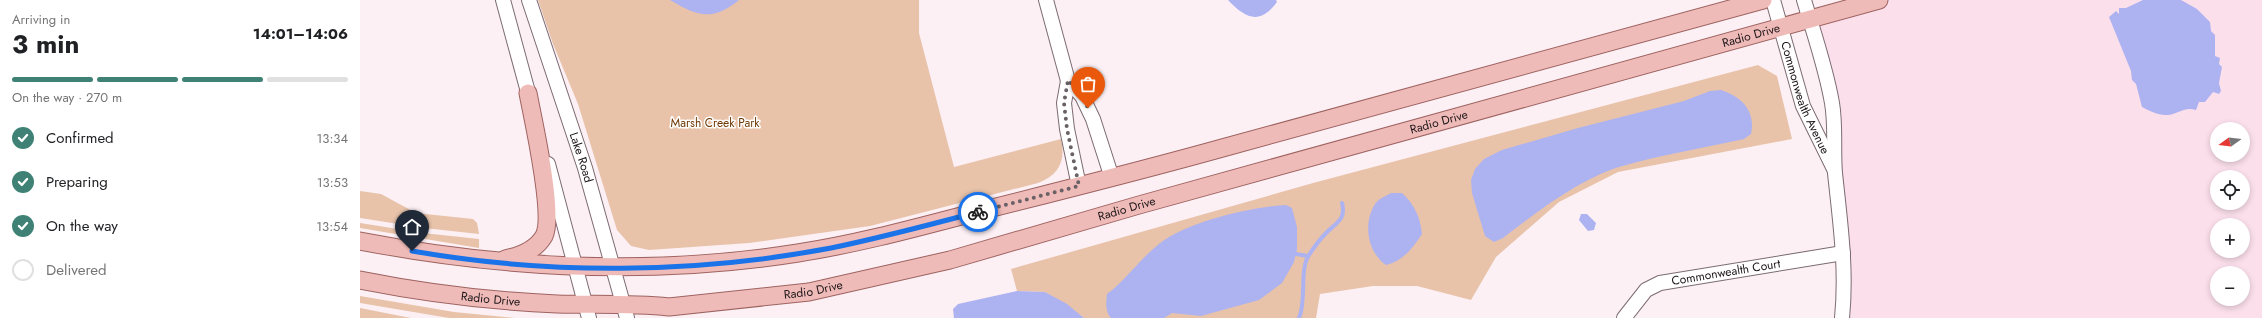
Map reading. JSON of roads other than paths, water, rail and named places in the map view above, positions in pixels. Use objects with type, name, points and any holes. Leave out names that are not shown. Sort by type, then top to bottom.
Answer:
[{"type":"main road","points":[[360,241],[423,253],[486,261],[613,268],[736,261],[830,248],[1112,178],[1763,0]]},
{"type":"main road","name":"Radio Drive","points":[[360,280],[472,298],[587,311],[625,312],[648,305],[669,307],[809,292],[950,260],[1147,203],[1879,0]]},
{"type":"main road","points":[[486,261],[509,258],[528,252],[543,238],[547,225],[546,202],[528,93]]},
{"type":"main road","points":[[666,318],[689,305]]},
{"type":"street","points":[[503,0],[587,311]]},
{"type":"street","name":"Lake Road","points":[[528,0],[585,168],[625,312]]},
{"type":"street","points":[[1046,0],[1068,80],[1064,103],[1067,129],[1079,186]]},
{"type":"street","name":"Commonwealth Avenue","points":[[1773,0],[1803,106],[1835,171]]},
{"type":"street","name":"Commonwealth Avenue","points":[[1804,0],[1832,103],[1835,125],[1835,171],[1842,226],[1842,318]]},
{"type":"street","points":[[1068,80],[1082,96],[1093,119],[1112,178]]},
{"type":"street","name":"Commonwealth Court","points":[[1624,318],[1646,290],[1660,283],[1842,253]]},
{"type":"water","points":[[670,0],[739,0],[721,12],[704,14],[688,10]]},
{"type":"water","points":[[1228,0],[1276,0],[1277,2],[1265,14],[1253,17],[1241,12]]},
{"type":"water","points":[[2143,0],[2181,0],[2197,9],[2210,22],[2211,31],[2215,35],[2215,56],[2220,58],[2219,64],[2222,67],[2219,83],[2221,91],[2219,94],[2213,92],[2205,102],[2199,102],[2196,110],[2187,109],[2170,115],[2163,115],[2142,107],[2136,84],[2132,80],[2131,71],[2109,17],[2116,11],[2119,14],[2119,8],[2126,8]]},
{"type":"water","points":[[1721,90],[1729,93],[1741,101],[1749,112],[1752,126],[1751,134],[1744,139],[1619,167],[1573,188],[1503,238],[1494,242],[1485,236],[1472,193],[1471,180],[1475,169],[1484,159],[1502,150],[1578,128],[1684,101],[1710,91]]},
{"type":"water","points":[[1391,193],[1402,193],[1414,207],[1420,222],[1422,234],[1407,253],[1398,260],[1386,265],[1375,253],[1371,245],[1368,228],[1371,212],[1376,202]]},
{"type":"water","points":[[1286,205],[1292,208],[1297,227],[1297,249],[1294,262],[1282,283],[1259,300],[1201,316],[1172,313],[1164,318],[1111,318],[1109,316],[1106,307],[1107,294],[1152,250],[1171,236],[1185,229],[1238,212]]},
{"type":"water","points":[[1581,214],[1587,214],[1596,223],[1594,230],[1588,231],[1579,220]]},
{"type":"water","points":[[1017,291],[1045,292],[1067,304],[1084,318],[954,318],[953,309],[958,304]]},
{"type":"waterway","points":[[1299,318],[1303,303],[1304,268],[1306,261],[1321,239],[1342,216],[1342,203]]},
{"type":"waterway","points":[[1296,254],[1308,256]]},
{"type":"park label","name":"Marsh Creek Park","points":[[715,123]]}]
